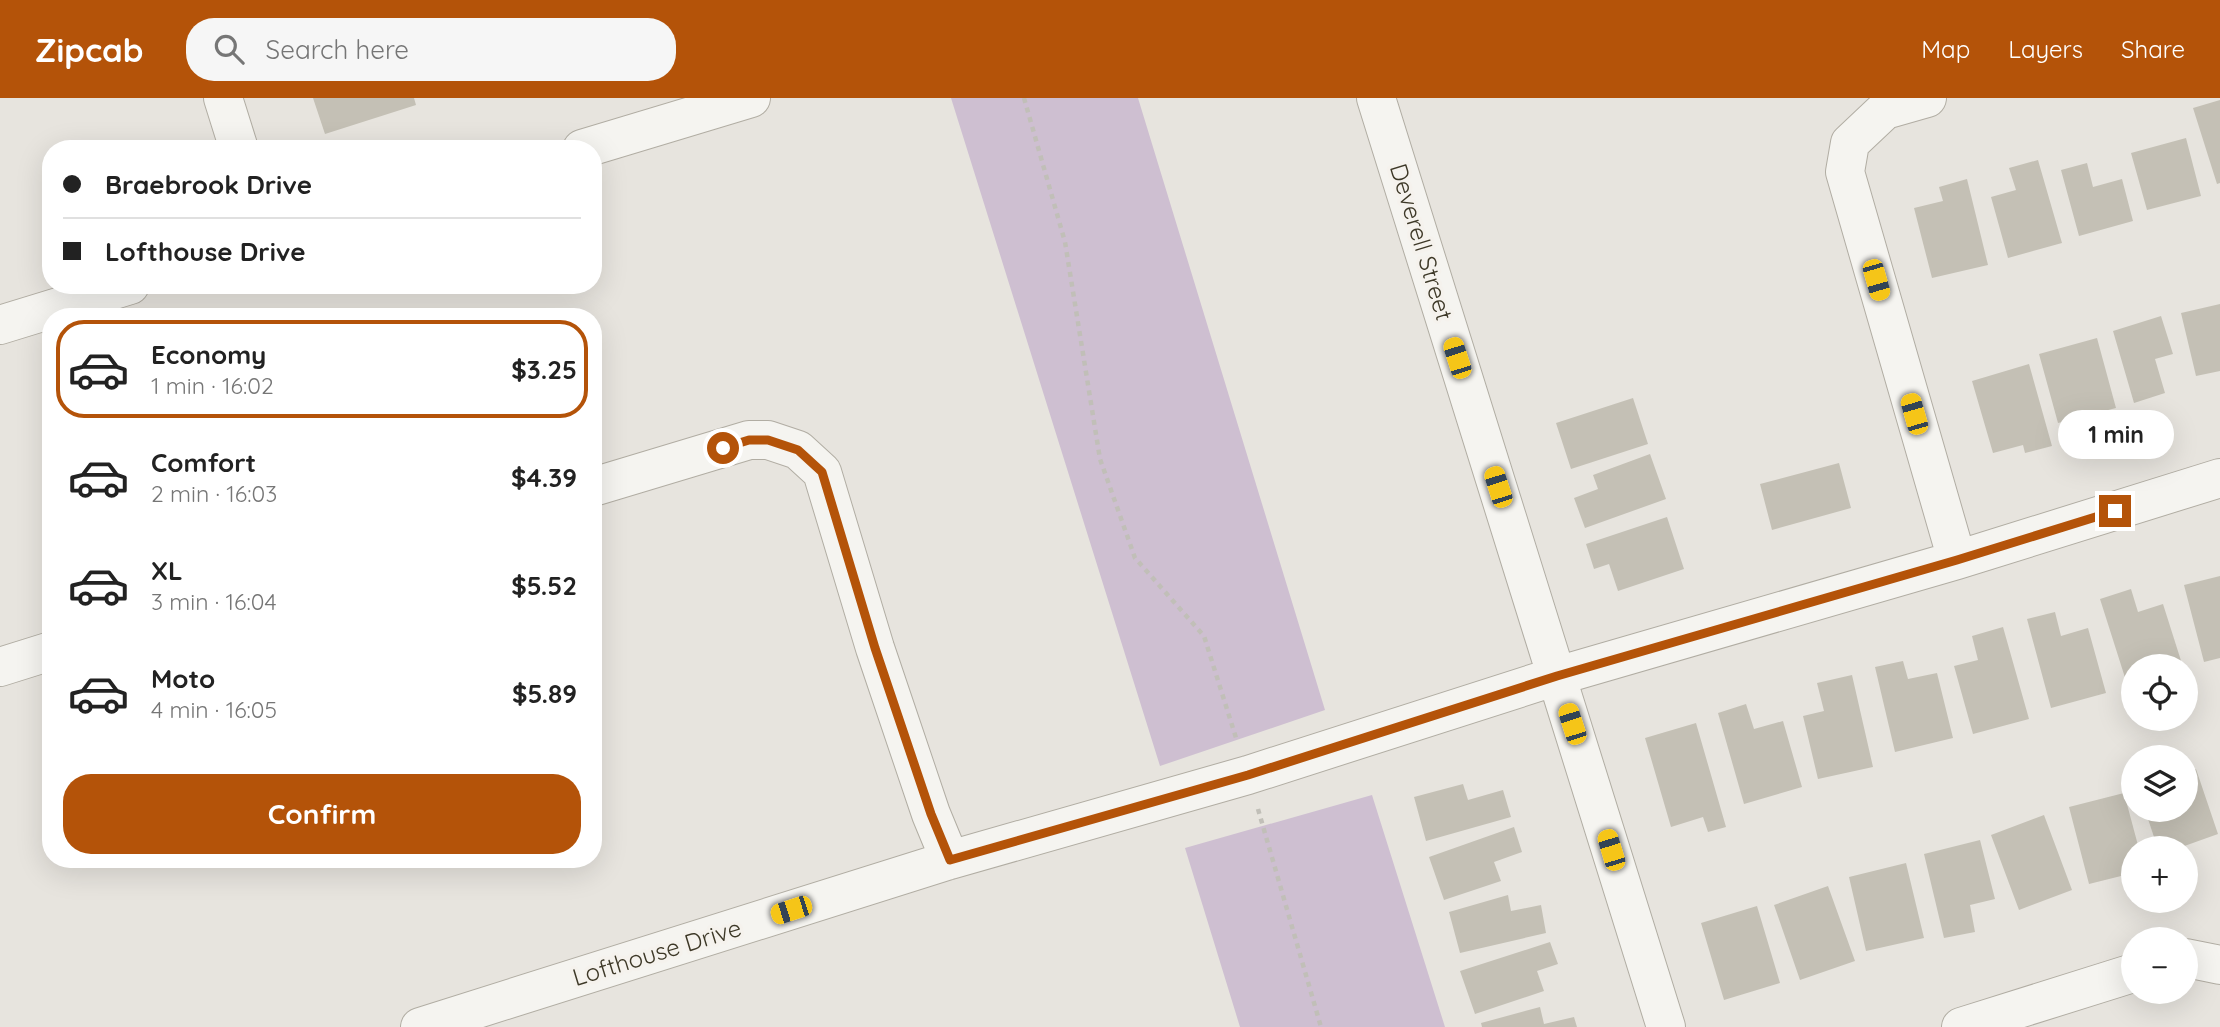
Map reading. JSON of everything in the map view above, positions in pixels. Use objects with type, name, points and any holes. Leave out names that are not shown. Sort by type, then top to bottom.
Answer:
[{"type":"street","points":[[223,98],[236,140]]},
{"type":"street","points":[[602,143],[751,98]]},
{"type":"street","name":"Deverell Street","points":[[1376,98],[1666,1027]]},
{"type":"street","points":[[1927,98],[1885,110],[1850,143],[1845,172],[1957,560]]},
{"type":"street","points":[[55,308],[101,294]]},
{"type":"street","points":[[0,325],[42,312]]},
{"type":"street","points":[[602,484],[749,440],[768,440],[798,450],[822,472],[875,648],[931,814],[950,860]]},
{"type":"street","name":"Lofthouse Drive","points":[[421,1027],[950,860],[1248,775],[1557,676],[1957,560],[2220,478]]},
{"type":"street","points":[[0,667],[42,654]]},
{"type":"street","points":[[2198,960],[2220,965]]},
{"type":"street","points":[[1961,1027],[2121,977]]},
{"type":"path","points":[[1024,98],[1065,242],[1100,459],[1135,558],[1204,636],[1248,775],[1321,1027]]},
{"type":"shaded area","points":[[951,98],[1138,98],[1325,710],[1160,766]]},
{"type":"shaded area","points":[[1372,795],[1445,1027],[1240,1027],[1185,848]]},
{"type":"building","points":[[313,98],[414,98],[416,105],[325,134]]},
{"type":"building","points":[[2220,100],[2220,183],[2217,184],[2193,108]]},
{"type":"building","points":[[2186,138],[2201,196],[2147,210],[2131,153]]},
{"type":"building","points":[[2038,160],[2062,243],[2008,258],[1991,197],[2016,190],[2009,168]]},
{"type":"building","points":[[2087,163],[2093,187],[2122,179],[2133,221],[2079,236],[2061,170]]},
{"type":"building","points":[[1967,179],[1988,265],[1932,278],[1914,208],[1943,201],[1939,187]]},
{"type":"building","points":[[2220,304],[2220,371],[2196,376],[2181,313]]},
{"type":"building","points":[[2161,316],[2173,354],[2155,359],[2165,393],[2134,403],[2113,331]]},
{"type":"building","points":[[2097,338],[2116,408],[2058,423],[2039,354]]},
{"type":"building","points":[[2029,364],[2052,446],[2025,453],[2023,445],[1993,453],[1972,381]]},
{"type":"building","points":[[1633,398],[1648,444],[1571,469],[1556,423]]},
{"type":"building","points":[[1650,454],[1666,499],[1585,528],[1574,498],[1598,489],[1593,475]]},
{"type":"building","points":[[1839,463],[1851,508],[1772,530],[1760,484]]},
{"type":"building","points":[[1667,517],[1684,569],[1618,591],[1609,564],[1594,569],[1586,544]]},
{"type":"building","points":[[2220,576],[2220,658],[2204,662],[2184,585]]},
{"type":"building","points":[[2131,589],[2138,612],[2163,604],[2179,654],[2121,654],[2121,665],[2100,599]]},
{"type":"building","points":[[2055,612],[2061,636],[2088,628],[2106,693],[2051,708],[2027,619]]},
{"type":"building","points":[[2003,627],[2029,719],[1973,734],[1954,666],[1978,660],[1972,636]]},
{"type":"building","points":[[1903,661],[1908,679],[1937,673],[1953,738],[1895,752],[1875,667]]},
{"type":"building","points":[[1852,675],[1873,767],[1818,779],[1803,716],[1824,711],[1817,683]]},
{"type":"building","points":[[1746,704],[1754,729],[1783,721],[1802,787],[1744,804],[1718,713]]},
{"type":"building","points":[[1696,723],[1726,827],[1708,832],[1703,817],[1671,827],[1645,738]]},
{"type":"building","points":[[2198,775],[2218,834],[2198,841],[2198,836],[2154,836],[2149,822],[2198,822]]},
{"type":"building","points":[[1463,784],[1468,800],[1503,790],[1511,817],[1426,841],[1414,797]]},
{"type":"building","points":[[2121,794],[2121,822],[2132,822],[2136,836],[2121,836],[2121,876],[2089,884],[2069,807]]},
{"type":"building","points":[[2044,815],[2072,890],[2019,910],[1991,835]]},
{"type":"building","points":[[1514,827],[1522,852],[1494,862],[1501,881],[1444,900],[1429,857]]},
{"type":"building","points":[[1980,840],[1995,899],[1970,905],[1975,932],[1944,938],[1924,854]]},
{"type":"building","points":[[1906,863],[1924,938],[1866,951],[1849,877]]},
{"type":"building","points":[[1828,886],[1855,961],[1800,980],[1774,905]]},
{"type":"building","points":[[1508,895],[1511,911],[1541,905],[1546,933],[1460,953],[1449,912]]},
{"type":"building","points":[[1757,906],[1780,983],[1724,1000],[1701,923]]},
{"type":"building","points":[[1550,942],[1558,964],[1537,971],[1544,991],[1475,1014],[1460,971]]},
{"type":"building","points":[[1540,1007],[1544,1024],[1574,1017],[1577,1027],[1482,1027],[1481,1023]]},
{"type":"route","points":[[723,448],[749,440],[768,440],[798,450],[822,472],[875,648],[931,814],[950,860],[1248,775],[1557,676],[1957,560],[2115,511]]}]
